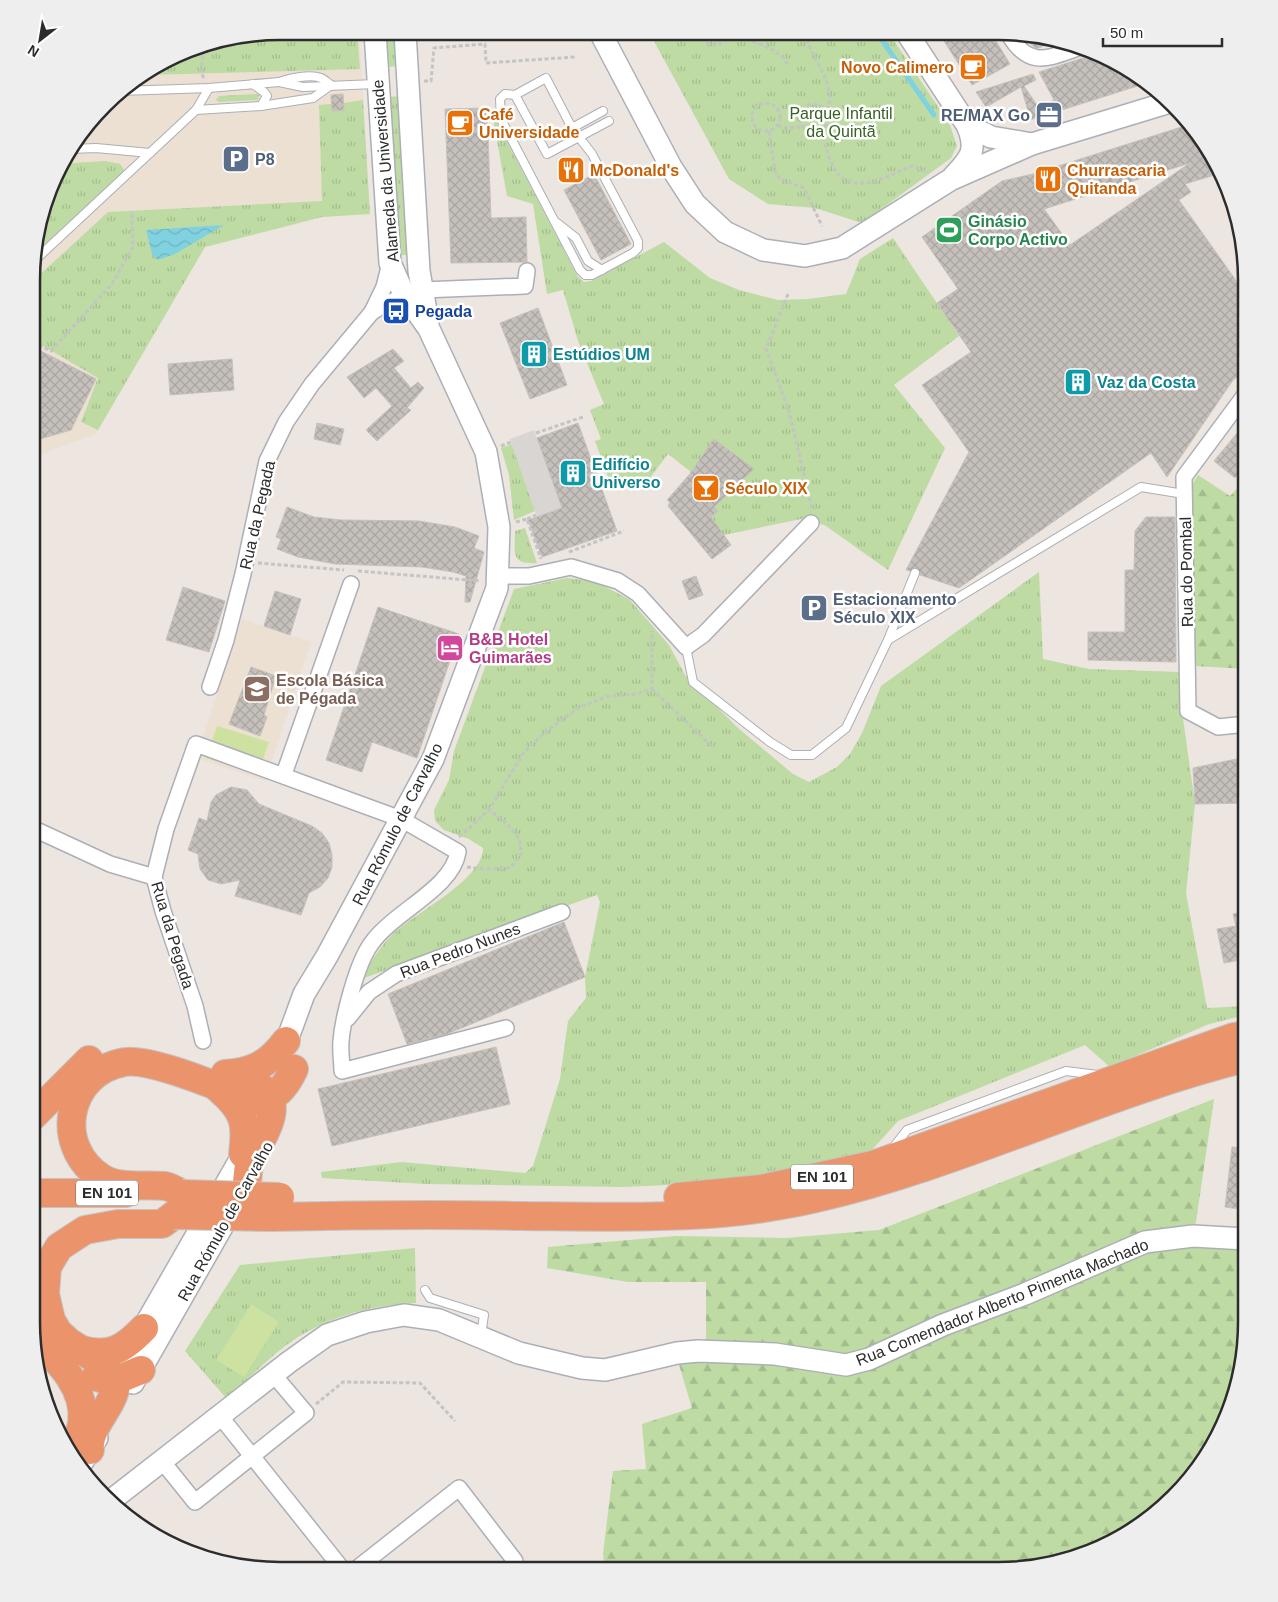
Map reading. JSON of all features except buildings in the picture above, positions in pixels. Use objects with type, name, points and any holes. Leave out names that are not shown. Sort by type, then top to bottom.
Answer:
[{"type":"highway","name":"EN 101","points":[[275,1207],[693,1197],[761,1189],[873,1165],[1115,1078],[1238,1036]]},
{"type":"highway","points":[[222,1081],[260,1067],[277,1053],[286,1041]]},
{"type":"highway","points":[[40,1109],[84,1063],[105,1050],[120,1045],[150,1046],[222,1081],[242,1115],[246,1127],[244,1154]]},
{"type":"highway","name":"EN 101","points":[[40,1194],[178,1204],[413,1214],[615,1217],[731,1214],[816,1199],[912,1173],[1127,1095],[1238,1060]]},
{"type":"highway","points":[[79,1454],[115,1393],[116,1385],[106,1366],[58,1332],[47,1308],[45,1294],[47,1267],[59,1247],[86,1230],[118,1224],[162,1224],[178,1204],[168,1186],[122,1184],[104,1180],[89,1169],[77,1151],[71,1130],[72,1112],[77,1097],[84,1085],[93,1076],[108,1067],[126,1062],[141,1062],[222,1081],[259,1086],[269,1098],[272,1112],[249,1165],[248,1182]]},
{"type":"highway","points":[[269,1098],[286,1085],[294,1069]]},
{"type":"highway","name":"EN 101","points":[[40,1209],[178,1204]]},
{"type":"highway","points":[[78,1348],[100,1353],[110,1352],[132,1341],[144,1328]]},
{"type":"highway","points":[[41,1344],[98,1377],[114,1380],[141,1370]]},
{"type":"highway","points":[[41,1344],[72,1380],[80,1396],[82,1423],[78,1453]]},
{"type":"street","name":"Alameda da Universidade","points":[[375,40],[390,263],[414,306]]},
{"type":"street","name":"Alameda da Universidade","points":[[405,40],[418,261],[414,306]]},
{"type":"street","points":[[604,40],[671,168],[695,204],[725,232],[763,250],[804,256],[842,248],[950,180],[1032,144],[1162,104]]},
{"type":"street","points":[[912,40],[967,125],[973,140],[970,158],[950,180]]},
{"type":"street","points":[[1013,41],[1020,51],[1030,58],[1042,60],[1068,51]]},
{"type":"street","points":[[967,125],[991,137],[1032,144]]},
{"type":"street","points":[[372,312],[384,287],[390,263],[403,268],[412,266],[418,261]]},
{"type":"street","points":[[372,312],[525,286],[528,271]]},
{"type":"street","name":"Rua Rómulo de Carvalho","points":[[114,1380],[244,1154],[269,1098],[286,1041],[304,994],[327,956],[434,759],[497,588],[500,527],[486,452],[414,306]]},
{"type":"street","name":"Rua da Pegada","points":[[210,687],[226,640],[246,562],[267,461],[286,422],[312,384],[372,312]]},
{"type":"street","name":"Rua do Pombal","points":[[1238,404],[1184,477],[1188,711],[1218,727],[1238,725]]},
{"type":"street","points":[[497,579],[530,576],[571,567],[618,581],[638,594],[686,647],[703,635],[811,523]]},
{"type":"street","points":[[351,584],[284,774],[401,819],[458,852],[456,865],[447,878],[389,924],[371,944],[356,973],[345,1021],[341,1040],[342,1071],[506,1028]]},
{"type":"street","name":"Rua da Pegada","points":[[203,1041],[195,1006],[163,911],[154,877],[166,829],[196,744],[284,774]]},
{"type":"street","points":[[40,832],[110,864],[154,877]]},
{"type":"street","name":"Rua Pedro Nunes","points":[[345,1021],[369,992],[396,974],[562,912]]},
{"type":"street","name":"Rua Rómulo de Carvalho","points":[[79,1454],[141,1370],[248,1182],[278,1122],[294,1069],[306,1015],[327,956]]},
{"type":"street","name":"Rua Comendador Alberto Pimenta Machado","points":[[115,1497],[273,1374],[327,1335],[366,1322],[404,1315],[439,1320],[519,1352],[582,1368],[605,1370],[677,1353],[698,1351],[774,1354],[846,1365],[868,1359],[943,1325],[1025,1294],[1145,1242],[1194,1236],[1238,1239]]},
{"type":"street","points":[[162,1461],[195,1502],[306,1413],[273,1374]]},
{"type":"street","points":[[220,1416],[337,1562]]},
{"type":"street","points":[[365,1562],[459,1488],[515,1562]]},
{"type":"lane","points":[[546,78],[572,128],[592,154],[638,241],[638,248],[633,253],[592,275],[585,275],[580,270],[501,119],[500,99],[506,94],[516,95],[546,78]]},
{"type":"lane","points":[[134,90],[209,88],[279,82],[303,87],[378,84]]},
{"type":"lane","points":[[252,84],[267,96],[260,106]]},
{"type":"lane","points":[[196,110],[260,106],[313,98],[331,86]]},
{"type":"lane","points":[[42,254],[196,110],[209,88]]},
{"type":"lane","points":[[516,95],[547,154],[609,121]]},
{"type":"lane","points":[[572,128],[604,111]]},
{"type":"lane","points":[[79,148],[150,153]]},
{"type":"lane","points":[[554,220],[576,238],[588,261],[602,270]]},
{"type":"lane","points":[[888,640],[1141,487],[1184,494]]},
{"type":"lane","points":[[686,647],[693,682],[770,742],[791,755],[812,755],[846,728],[888,640],[915,573]]},
{"type":"lane","points":[[425,1290],[430,1298],[484,1315],[481,1336]]},
{"type":"path","points":[[702,40],[713,45],[724,43],[726,40]]},
{"type":"path","points":[[753,40],[782,55],[788,65]]},
{"type":"path","points":[[809,40],[829,90],[831,102],[826,111],[828,120],[821,131]]},
{"type":"path","points":[[408,82],[431,80],[434,48],[486,44],[486,63],[575,57]]},
{"type":"path","points":[[201,73],[203,53]]},
{"type":"path","points":[[766,102],[775,106],[780,114],[778,124],[769,131],[760,130],[753,123],[752,114],[757,105],[766,102]]},
{"type":"path","points":[[803,127],[800,115],[805,107],[815,104],[826,111]]},
{"type":"path","points":[[778,124],[784,128],[803,127],[812,132],[821,131]]},
{"type":"path","points":[[769,131],[775,171],[780,179],[804,188],[822,226]]},
{"type":"path","points":[[821,131],[834,169],[853,183],[867,184],[912,166],[950,180]]},
{"type":"path","points":[[40,346],[51,351],[112,284],[133,246],[132,211]]},
{"type":"path","points":[[788,294],[766,349],[781,386],[797,440],[812,507],[811,523]]},
{"type":"path","points":[[536,434],[583,417]]},
{"type":"path","points":[[500,527],[527,519],[536,514]]},
{"type":"path","points":[[527,519],[542,562]]},
{"type":"path","points":[[560,555],[624,531]]},
{"type":"path","points":[[246,562],[497,579]]},
{"type":"path","points":[[655,611],[651,644],[652,689],[714,748]]},
{"type":"path","points":[[449,846],[489,810],[524,752],[545,732],[578,708],[608,696],[636,694],[652,689]]},
{"type":"path","points":[[456,865],[483,869],[510,868],[521,855],[520,838],[505,822],[489,810]]},
{"type":"path","points":[[306,1413],[343,1382],[420,1383],[455,1421]]},
{"type":"shaded area","points":[[360,40],[370,214],[322,217],[205,247],[96,434],[40,454],[40,280],[42,248],[48,218],[58,188],[80,146],[99,122],[122,99],[146,80],[188,58],[218,48],[248,42]]},
{"type":"shaded area","points":[[534,430],[562,508],[537,517],[510,439]]},
{"type":"shaded area","name":"Escola Básica de Pégada","points":[[242,619],[311,642],[265,781],[196,758]]},
{"type":"green space","points":[[280,40],[358,40],[360,69],[155,75],[188,58],[218,48],[248,42]]},
{"type":"green space","points":[[383,40],[400,40],[401,66],[384,67]]},
{"type":"green space","name":"Parque Infantil da Quintã","points":[[653,40],[894,40],[950,125],[957,146],[951,158],[862,223],[815,208],[768,204],[729,179]]},
{"type":"green space","points":[[259,95],[258,100],[219,102],[216,100],[219,96]]},
{"type":"green space","points":[[401,96],[410,255],[397,255],[388,97]]},
{"type":"green space","points":[[363,100],[370,214],[322,217],[205,247],[98,430],[81,422],[98,378],[40,344],[40,274],[108,212],[322,201],[319,105],[332,104],[332,111],[344,110],[344,103]]},
{"type":"green space","points":[[492,113],[578,277],[584,282],[591,281],[664,242],[710,278],[739,290],[778,300],[808,299],[846,294],[860,259],[893,238],[959,336],[894,385],[945,448],[888,570],[826,526],[806,518],[724,535],[711,517],[714,507],[753,469],[714,439],[691,472],[668,454],[649,479],[611,484],[595,441],[601,439],[590,410],[604,404],[578,341],[563,290],[547,294],[533,204],[507,196]]},
{"type":"green space","points":[[105,161],[120,164],[125,171],[42,247],[48,218],[58,188],[69,166],[73,163]]},
{"type":"green space","points":[[512,444],[535,511],[514,520],[509,475],[501,448]]},
{"type":"green space","points":[[1198,475],[1230,496],[1238,488],[1238,668],[1194,666],[1192,485]]},
{"type":"green space","points":[[525,528],[537,563],[522,562],[516,556],[515,531]]},
{"type":"green space","points":[[1039,572],[1043,659],[1089,669],[1180,672],[1181,704],[1195,804],[1186,893],[1207,1008],[1238,1006],[1238,1017],[1209,1024],[1110,1067],[1085,1045],[898,1121],[863,1160],[711,1183],[624,1187],[426,1184],[322,1178],[321,1172],[401,1162],[525,1173],[533,1166],[560,1079],[568,1021],[586,998],[585,977],[600,902],[597,895],[361,979],[376,954],[390,937],[405,924],[448,894],[473,871],[480,859],[483,848],[469,839],[444,830],[435,821],[434,810],[449,780],[454,751],[514,589],[567,578],[595,581],[630,600],[669,645],[685,675],[738,728],[793,774],[809,782],[837,767],[850,754],[862,733],[881,686]]},
{"type":"green space","points":[[217,726],[269,742],[258,774],[206,758]]},
{"type":"green space","points":[[1214,1099],[1194,1235],[1238,1238],[1238,1322],[1236,1354],[1230,1384],[1220,1414],[1198,1456],[1168,1492],[1132,1522],[1090,1544],[1060,1554],[1030,1560],[998,1562],[604,1562],[603,1554],[613,1471],[646,1469],[642,1424],[692,1408],[677,1358],[706,1346],[706,1282],[628,1282],[547,1268],[548,1247],[675,1236],[786,1238],[879,1230]]},
{"type":"green space","points":[[415,1248],[416,1303],[364,1310],[314,1328],[284,1347],[227,1399],[185,1351],[240,1265]]},
{"type":"green space","points":[[251,1304],[279,1322],[244,1377],[216,1360]]},
{"type":"water","points":[[224,225],[175,254],[158,260],[152,254],[146,230]]},
{"type":"waterway","points":[[882,40],[934,115]]},
{"type":"place","name":"Novo Calimero","points":[[973,67]]},
{"type":"place","name":"RE/MAX Go","points":[[1049,115]]},
{"type":"place","name":"Café Universidade","points":[[460,123]]},
{"type":"place","name":"P8","points":[[236,159]]},
{"type":"place","name":"McDonald's","points":[[571,170]]},
{"type":"place","name":"Churrascaria Quitanda","points":[[1048,179]]},
{"type":"place","name":"Ginásio Corpo Activo","points":[[949,230]]},
{"type":"place","name":"Pegada","points":[[396,311]]},
{"type":"place","name":"Estúdios UM","points":[[534,354]]},
{"type":"place","name":"Vaz da Costa","points":[[1078,382]]},
{"type":"place","name":"Edifício Universo","points":[[573,473]]},
{"type":"place","name":"Século XIX","points":[[706,488]]},
{"type":"place","name":"Estacionamento Século XIX","points":[[814,608]]},
{"type":"place","name":"B&B Hotel Guimarães","points":[[450,648]]},
{"type":"place","name":"Escola Básica de Pégada","points":[[257,689]]}]
